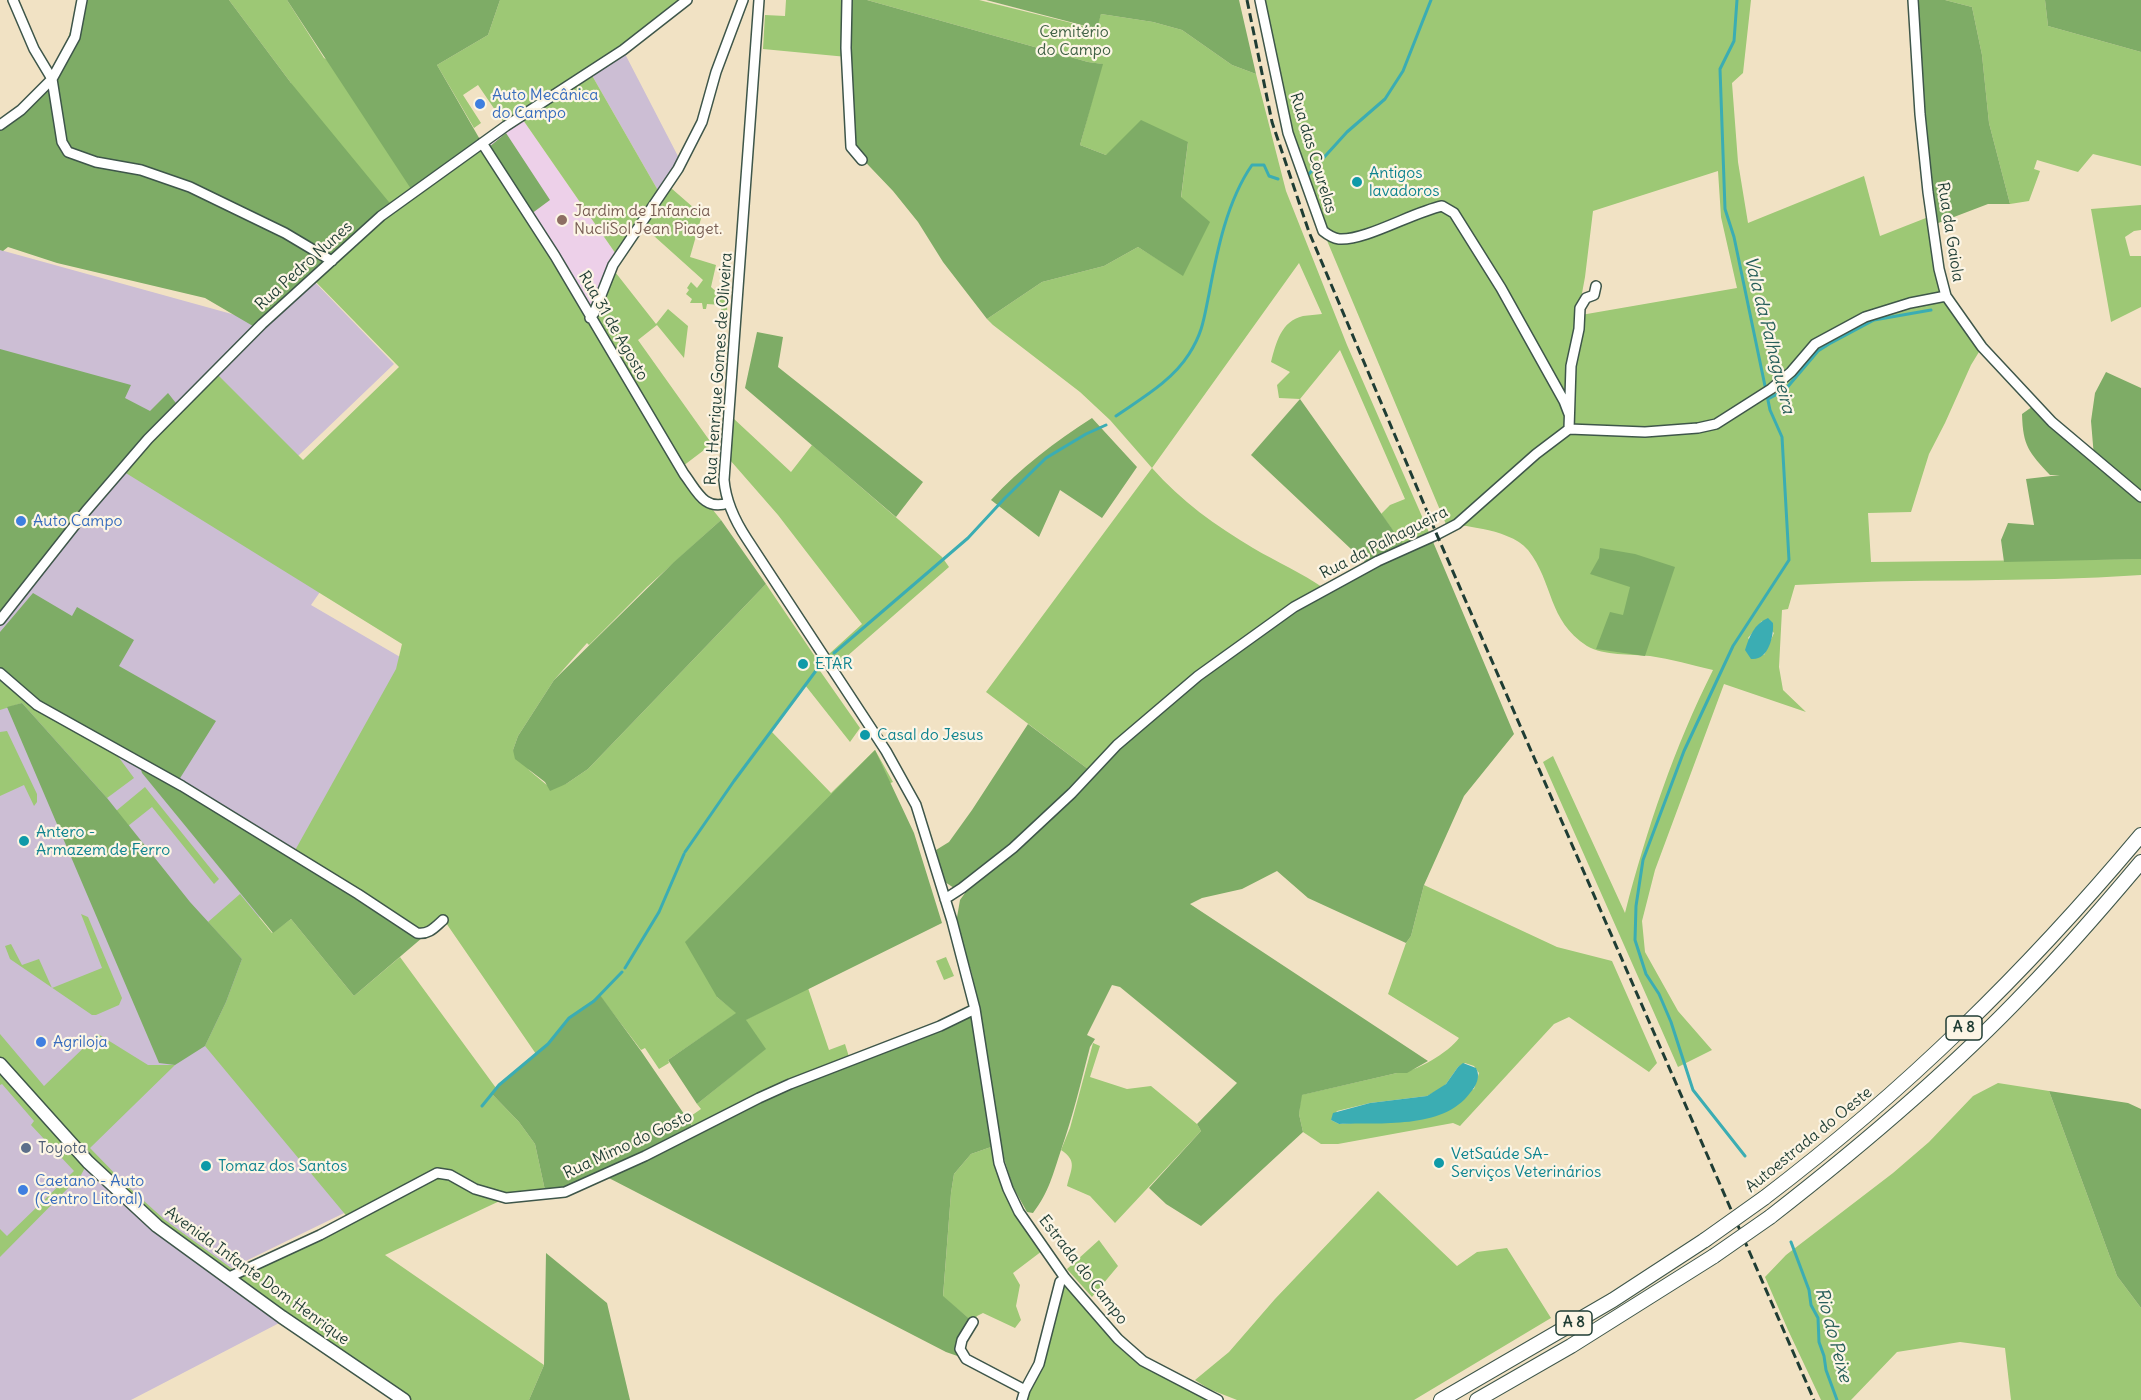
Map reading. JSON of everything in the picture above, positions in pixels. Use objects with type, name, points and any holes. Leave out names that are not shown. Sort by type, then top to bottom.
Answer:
[{"type":"highway","name":"Autoestrada do Oeste","points":[[1441,1400],[1613,1300],[1705,1240],[1764,1198],[1849,1131],[1960,1032],[2032,960],[2141,835]]},
{"type":"highway","name":"A 8","points":[[1477,1400],[1571,1346],[1714,1256],[1770,1217],[1861,1145],[1986,1031],[2064,951],[2141,862]]},
{"type":"main road","name":"Avenida Infante Dom Henrique","points":[[0,1064],[105,1178],[157,1226],[227,1278],[404,1400]]},
{"type":"street","points":[[13,0],[34,49],[52,79],[62,142],[69,152],[96,162],[141,170],[190,187],[285,233],[332,261]]},
{"type":"street","points":[[0,125],[21,110],[52,79],[75,37],[82,0]]},
{"type":"street","name":"Rua Pedro Nunes","points":[[0,620],[86,511],[147,441],[262,324],[381,216],[483,143],[623,50],[687,0]]},
{"type":"street","points":[[590,318],[613,265],[678,169],[702,122],[716,72],[743,0]]},
{"type":"street","name":"Rua Henrique Gomes de Oliveira","points":[[759,0],[724,480],[728,503],[747,539],[903,779],[916,805],[964,967]]},
{"type":"street","points":[[848,0],[846,48],[851,147],[862,160]]},
{"type":"street","name":"Rua das Courelas","points":[[1260,0],[1288,133],[1323,231],[1332,238],[1342,239],[1359,236],[1425,210],[1442,206],[1454,213],[1501,288],[1569,414]]},
{"type":"street","name":"Rua da Gaiola","points":[[1913,0],[1927,182],[1939,269],[1946,296],[1982,347],[2052,422],[2141,497]]},
{"type":"street","name":"Rua 31 de Agosto","points":[[483,143],[555,256],[684,474],[704,501],[712,506],[728,503]]},
{"type":"street","points":[[1596,286],[1594,295],[1586,298],[1580,308],[1579,329],[1571,366],[1569,429],[1645,432],[1698,428],[1716,424],[1768,391],[1791,372],[1815,344],[1865,317],[1910,303],[1946,296]]},
{"type":"street","name":"Rua da Palhagueira","points":[[945,899],[1012,848],[1072,793],[1117,746],[1198,676],[1294,607],[1378,561],[1436,536],[1457,524],[1536,454],[1569,429]]},
{"type":"street","points":[[0,673],[37,705],[181,786],[358,894],[417,933],[429,932],[443,920]]},
{"type":"street","name":"Estrada do Campo","points":[[964,967],[975,1009],[995,1148],[1003,1177],[1027,1225],[1065,1278],[1108,1329],[1143,1361],[1218,1400]]},
{"type":"street","name":"Rua Mimo do Gosto","points":[[227,1278],[320,1234],[437,1173],[450,1175],[475,1189],[506,1198],[565,1192],[645,1156],[780,1088],[940,1026],[975,1009]]},
{"type":"street","points":[[1022,1400],[1037,1368],[1058,1287],[1065,1278]]},
{"type":"street","points":[[973,1322],[962,1340],[960,1350],[966,1359],[1025,1390]]},
{"type":"shaded area","points":[[623,50],[681,162],[660,194],[590,72]]},
{"type":"shaded area","name":"Jardim de Infancia NucliSol Jean Piaget.","points":[[521,117],[618,257],[594,313],[482,143]]},
{"type":"shaded area","points":[[0,248],[257,321],[308,275],[394,364],[298,456],[365,527],[311,605],[407,661],[259,918],[457,1158],[219,1274],[285,1320],[131,1400],[0,1400]]},
{"type":"green space","points":[[80,0],[229,0],[291,83],[393,207],[258,329],[205,298],[57,263],[8,247],[3,251],[0,250],[0,125],[59,67]]},
{"type":"green space","points":[[229,0],[287,0],[324,58],[482,143],[590,317],[612,268],[656,324],[668,309],[688,326],[684,358],[657,325],[638,340],[712,444],[683,466],[684,474],[721,520],[647,587],[589,645],[587,643],[554,680],[518,736],[513,750],[530,771],[548,786],[566,784],[588,769],[766,584],[820,664],[818,668],[860,728],[850,742],[805,685],[771,731],[831,793],[875,750],[893,782],[888,784],[717,997],[737,1013],[668,1060],[669,1063],[659,1069],[645,1048],[641,1050],[600,996],[569,1018],[548,1044],[536,1054],[444,920],[423,934],[293,854],[396,669],[402,644],[121,470],[215,372],[303,460],[399,367],[312,278],[291,83]]},
{"type":"green space","points":[[287,0],[500,0],[488,35],[437,65],[482,143],[413,192]]},
{"type":"green space","points":[[500,0],[687,0],[590,72],[660,194],[618,257],[521,117],[506,126],[478,85],[463,95],[481,123],[474,128],[437,65],[488,35]]},
{"type":"green space","points":[[786,0],[847,0],[847,57],[763,49],[765,15],[785,16]]},
{"type":"green space","points":[[848,0],[867,0],[1088,62],[1103,64],[1080,145],[1106,155],[1141,120],[1188,142],[1181,197],[1210,222],[1183,276],[1138,247],[1104,266],[1042,282],[987,319],[943,262],[918,222],[893,191],[851,147]]},
{"type":"green space","name":"Cemitério do Campo","points":[[867,0],[979,0],[1096,29],[1101,14],[1153,22],[1182,30],[1232,65],[1256,74],[1286,191],[1347,345],[1431,537],[1405,547],[1381,514],[1390,505],[1405,499],[1340,350],[1300,399],[1279,398],[1277,385],[1290,372],[1271,362],[1281,334],[1289,323],[1296,319],[1322,314],[1299,263],[1152,468],[1110,420],[1080,392],[993,325],[987,319],[1042,282],[1104,266],[1138,247],[1183,275],[1181,198],[1188,142],[1106,155],[1080,145],[1102,64]]},
{"type":"green space","points":[[986,0],[1239,0],[1256,74],[1232,65],[1182,30],[1153,22],[1101,14],[1097,29]]},
{"type":"green space","points":[[1260,0],[1751,0],[1743,73],[1732,83],[1738,162],[1748,223],[1864,176],[1880,236],[1931,216],[1946,296],[1982,347],[1971,365],[1929,454],[1911,512],[1868,513],[1871,562],[2141,559],[2141,575],[1795,585],[1788,609],[1782,610],[1779,667],[1783,690],[1806,712],[1724,684],[1655,870],[1642,921],[1645,952],[1678,1011],[1712,1050],[1678,1067],[1543,762],[1553,756],[1625,913],[1663,789],[1686,729],[1713,670],[1658,657],[1601,652],[1587,646],[1565,625],[1543,575],[1524,546],[1507,536],[1489,530],[1461,526],[1448,529],[1323,231],[1342,239],[1442,206],[1454,213],[1568,412],[1581,315],[1737,288],[1721,217],[1718,171],[1593,211],[1585,277],[1570,359],[1567,401],[1489,259],[1454,207],[1442,200],[1349,236],[1338,236],[1328,231],[1322,222],[1305,182]],"holes":[[[1762,621],[1774,633],[1764,655],[1748,638]]]},
{"type":"green space","points":[[1913,0],[1945,0],[1972,7],[1982,55],[1989,123],[2010,204],[1988,204],[1933,225]]},
{"type":"green space","points":[[1945,0],[2045,0],[2048,26],[2141,52],[2141,166],[2093,154],[2078,172],[2037,160],[2034,169],[2040,171],[2029,201],[2010,204],[1989,123],[1982,55],[1972,7]]},
{"type":"green space","points":[[2045,0],[2141,0],[2141,52],[2048,26]]},
{"type":"green space","points":[[506,133],[550,200],[531,214],[489,147]]},
{"type":"green space","points":[[671,188],[702,215],[690,257],[716,265],[711,287],[726,302],[727,316],[721,315],[721,305],[707,304],[706,309],[703,309],[702,303],[690,303],[692,299],[686,294],[689,290],[687,288],[691,282],[697,288],[703,280],[644,227],[658,211]]},
{"type":"green space","points":[[2141,205],[2141,230],[2134,231],[2125,237],[2130,256],[2141,256],[2141,307],[2111,322],[2091,209]]},
{"type":"green space","points":[[757,332],[783,337],[778,367],[923,482],[896,517],[745,388]]},
{"type":"green space","points":[[0,349],[131,385],[125,398],[150,411],[168,393],[179,407],[0,620]]},
{"type":"green space","points":[[2106,372],[2141,388],[2141,559],[2004,562],[2001,540],[2008,523],[2034,525],[2026,479],[2060,475],[2050,475],[2032,454],[2024,434],[2022,414],[2036,404],[2094,457],[2091,421],[2095,393]]},
{"type":"green space","points":[[1300,399],[1405,547],[1431,537],[1514,734],[1464,796],[1424,885],[1411,936],[1406,943],[1308,898],[1277,871],[1242,889],[1202,898],[1190,904],[1428,1061],[1407,1073],[1397,1073],[1302,1095],[1299,1114],[1303,1132],[1201,1226],[1166,1204],[1149,1188],[1201,1131],[1197,1124],[1237,1083],[1120,987],[1112,985],[1087,1035],[1095,1039],[1090,1047],[1050,1183],[1033,1213],[1027,1212],[1013,1187],[1001,1149],[972,974],[956,923],[960,900],[965,893],[961,886],[954,888],[945,882],[936,850],[949,842],[1028,724],[1092,772],[1083,783],[1198,676],[1294,607],[1368,565],[1251,455]]},
{"type":"green space","points":[[733,418],[791,472],[812,445],[942,557],[949,567],[837,665],[829,654],[862,624],[778,515],[730,460]]},
{"type":"green space","points":[[1092,418],[1137,467],[1102,518],[1060,490],[1039,537],[991,500],[1039,456]]},
{"type":"green space","points":[[1152,468],[1187,502],[1212,522],[1325,589],[1198,676],[1092,772],[986,692]]},
{"type":"green space","points":[[721,520],[766,584],[588,769],[566,784],[550,791],[545,782],[515,759],[513,750],[518,736],[554,680],[674,562]]},
{"type":"green space","points":[[1600,548],[1635,554],[1675,567],[1645,656],[1596,649],[1610,612],[1623,615],[1630,587],[1590,574],[1599,558]]},
{"type":"green space","points":[[33,593],[72,616],[77,607],[134,640],[119,666],[216,721],[177,783],[417,933],[429,932],[354,996],[291,919],[273,933],[142,773],[139,763],[67,723],[0,673],[0,632]]},
{"type":"green space","points":[[0,672],[111,747],[134,778],[107,798],[22,703],[0,710]]},
{"type":"green space","points":[[22,703],[107,798],[190,902],[242,959],[226,1002],[205,1046],[175,1065],[159,1063],[7,707]]},
{"type":"green space","points":[[7,731],[37,794],[37,802],[34,806],[24,785],[0,796],[0,732]]},
{"type":"green space","points":[[875,750],[914,833],[942,923],[746,1020],[766,1049],[697,1104],[668,1060],[736,1013],[717,997],[685,942]]},
{"type":"green space","points":[[145,787],[219,879],[214,884],[152,807],[128,826],[116,811]]},
{"type":"green space","points":[[1424,885],[1557,947],[1612,961],[1657,1063],[1649,1072],[1569,1017],[1554,1024],[1460,1126],[1453,1123],[1338,1144],[1321,1144],[1303,1132],[1299,1114],[1301,1095],[1413,1070],[1440,1055],[1459,1038],[1388,994],[1406,943],[1411,936]],"holes":[[[1465,1063],[1474,1066],[1479,1073],[1474,1089],[1354,1123],[1339,1124],[1331,1120],[1337,1111],[1370,1103],[1427,1096],[1446,1084],[1458,1067]]]},
{"type":"green space","points":[[240,894],[272,933],[291,919],[354,996],[400,957],[496,1088],[492,1094],[519,1122],[535,1144],[546,1195],[506,1198],[385,1255],[544,1365],[529,1400],[405,1400],[227,1278],[88,1162],[81,1175],[0,1257],[0,1229],[7,1236],[74,1171],[31,1125],[34,1121],[2,1084],[0,1085],[0,1074],[4,1069],[0,1064],[0,1034],[44,1086],[98,1034],[148,1065],[175,1065],[90,1148],[165,1220],[238,1273],[349,1219],[205,1046],[226,1002],[242,959],[208,922]]},
{"type":"green space","points":[[81,914],[88,917],[122,998],[119,1005],[92,1015],[52,988],[102,968]]},
{"type":"green space","points":[[11,944],[22,965],[39,959],[52,988],[10,959],[5,946]]},
{"type":"green space","points":[[946,957],[954,976],[944,980],[936,961]]},
{"type":"green space","points":[[808,988],[829,1050],[845,1044],[850,1060],[695,1130],[688,1118],[701,1109],[697,1104],[765,1049],[745,1020]]},
{"type":"green space","points":[[600,995],[695,1130],[972,1010],[991,1147],[971,1154],[954,1174],[943,1296],[973,1322],[962,1340],[966,1359],[946,1352],[603,1175],[546,1195],[535,1144],[519,1122],[492,1094],[499,1085],[548,1044],[569,1018]]},
{"type":"green space","points":[[1093,1043],[1100,1046],[1090,1077],[1127,1089],[1151,1086],[1197,1124],[1201,1131],[1115,1223],[1090,1196],[1067,1186],[1072,1166],[1070,1158],[1061,1150],[1070,1128]]},
{"type":"green space","points":[[1998,1083],[2049,1091],[2117,1276],[2141,1308],[2141,1400],[2011,1400],[2005,1348],[1960,1342],[1897,1352],[1851,1400],[1821,1400],[1765,1277],[1786,1255],[1893,1173],[1929,1142],[1973,1096]]},
{"type":"green space","points":[[2049,1091],[2128,1103],[2141,1109],[2141,1308],[2117,1276]]},
{"type":"green space","points":[[991,1147],[997,1174],[1006,1194],[1042,1251],[1013,1273],[1020,1285],[1016,1306],[1021,1320],[1015,1328],[983,1313],[973,1322],[943,1297],[954,1174],[971,1154]]},
{"type":"green space","points":[[1378,1191],[1457,1266],[1477,1252],[1507,1248],[1551,1318],[1414,1400],[1237,1400],[1209,1389],[1195,1380],[1229,1352],[1275,1299]]},
{"type":"green space","points":[[1099,1240],[1118,1266],[1092,1297],[1067,1269]]},
{"type":"green space","points":[[546,1253],[607,1303],[630,1400],[529,1400],[544,1365]]},
{"type":"green space","points":[[1065,1287],[1072,1291],[1123,1351],[1136,1361],[1207,1400],[1024,1400]]},
{"type":"water","points":[[1768,618],[1773,623],[1769,647],[1762,656],[1751,659],[1745,650],[1748,640],[1756,627]]},
{"type":"water","points":[[1463,1063],[1476,1068],[1477,1081],[1458,1105],[1444,1113],[1409,1122],[1339,1124],[1331,1120],[1333,1113],[1370,1103],[1427,1096],[1446,1084]]},
{"type":"waterway","points":[[1308,175],[1347,132],[1385,99],[1403,71],[1431,0]]},
{"type":"waterway","name":"Vala da Palhagueira","points":[[1737,0],[1734,41],[1720,69],[1725,209],[1734,237],[1770,410],[1782,437],[1789,560],[1733,646],[1684,751],[1643,860],[1636,906],[1635,940],[1646,974],[1659,994],[1671,1022],[1693,1090],[1745,1156]]},
{"type":"waterway","points":[[1116,416],[1146,396],[1174,373],[1194,346],[1202,325],[1224,227],[1236,194],[1252,165],[1264,165],[1269,176],[1278,179]]},
{"type":"waterway","points":[[1768,399],[1785,390],[1818,351],[1829,344],[1874,320],[1931,310]]},
{"type":"waterway","points":[[834,653],[968,538],[1046,458],[1106,425]]},
{"type":"waterway","points":[[685,852],[734,781],[818,668]]},
{"type":"waterway","points":[[625,968],[659,912],[684,854]]},
{"type":"waterway","points":[[482,1106],[499,1085],[548,1044],[569,1018],[594,1001],[622,972]]},
{"type":"waterway","name":"Rio do Peixe","points":[[1791,1242],[1809,1290],[1811,1305],[1818,1318],[1819,1342],[1837,1400]]},
{"type":"railway","points":[[1247,0],[1272,122],[1309,232],[1437,535],[1814,1400]]},
{"type":"place","name":"Auto Mecânica do Campo","points":[[480,104]]},
{"type":"place","name":"Antigos lavadoros","points":[[1357,182]]},
{"type":"place","name":"Jardim de Infancia NucliSol Jean Piaget.","points":[[562,220]]},
{"type":"place","name":"Auto Campo","points":[[21,521]]},
{"type":"place","name":"ETAR","points":[[803,664]]},
{"type":"place","name":"Casal do Jesus","points":[[865,735]]},
{"type":"place","name":"Antero - Armazem de Ferro","points":[[24,841]]},
{"type":"place","name":"Agriloja","points":[[41,1042]]},
{"type":"place","name":"Toyota","points":[[26,1148]]},
{"type":"place","name":"VetSaúde SA- Serviços Veterinários","points":[[1439,1163]]},
{"type":"place","name":"Tomaz dos Santos","points":[[206,1166]]},
{"type":"place","name":"Caetano - Auto (Centro Litoral)","points":[[23,1190]]}]
